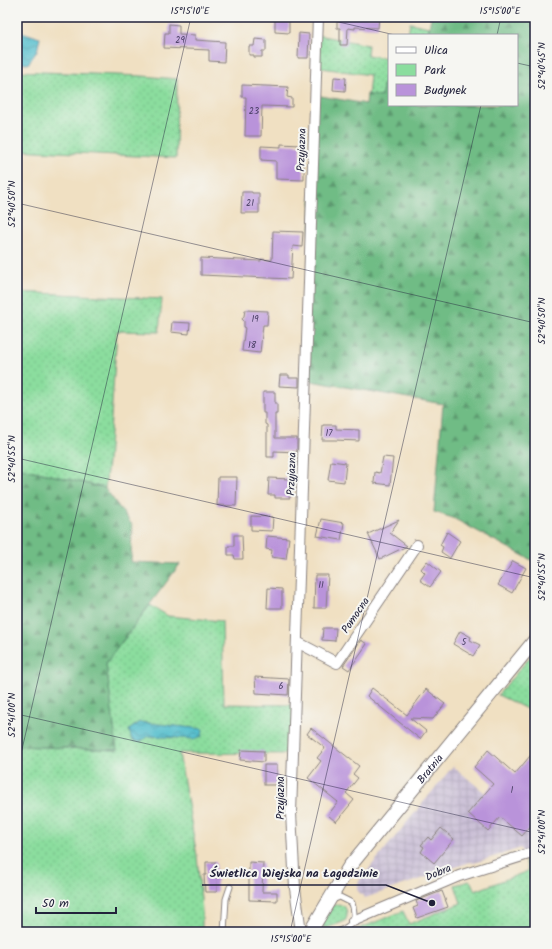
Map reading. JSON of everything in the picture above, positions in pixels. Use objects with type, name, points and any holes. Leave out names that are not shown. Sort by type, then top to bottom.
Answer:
[{"type":"street","name":"Przyjazna","points":[[301,932],[296,888],[291,813],[318,17]]},
{"type":"street","name":"Pomocna","points":[[297,642],[337,663],[417,545]]},
{"type":"street","name":"Bratnia","points":[[310,932],[349,866],[535,640]]},
{"type":"street","name":"Dobra","points":[[353,921],[459,876],[535,852]]},
{"type":"lane","points":[[224,932],[226,899],[230,887]]},
{"type":"lane","points":[[329,901],[340,897],[352,902],[355,914],[353,921],[348,928],[337,932]]},
{"type":"shaded area","points":[[535,750],[535,857],[525,859],[521,848],[474,863],[470,862],[365,898],[357,890],[359,881],[453,766],[485,793],[495,797]]},
{"type":"green space","points":[[431,17],[535,17],[535,562],[453,518],[434,512],[443,404],[305,380],[315,95],[366,104],[367,94],[381,97],[386,72],[388,71],[388,106],[518,106],[518,34],[428,34]]},
{"type":"green space","points":[[410,23],[429,27],[428,34],[408,34]]},
{"type":"green space","points":[[317,35],[368,45],[367,55],[388,58],[388,75],[381,100],[368,97],[370,75],[315,67]]},
{"type":"green space","points":[[17,71],[142,76],[177,79],[176,158],[17,150]]},
{"type":"green space","points":[[17,292],[162,299],[159,332],[117,331],[105,488],[17,467]]},
{"type":"green space","points":[[17,467],[105,488],[132,525],[131,562],[180,564],[106,663],[117,750],[17,746]]},
{"type":"green space","points":[[150,605],[168,616],[222,621],[224,704],[294,705],[293,754],[179,753],[197,856],[202,910],[202,932],[17,932],[17,746],[116,750],[106,663]]},
{"type":"green space","points":[[535,651],[535,713],[498,695]]},
{"type":"green space","points":[[535,857],[535,932],[351,932],[403,911],[409,924],[461,903],[455,885],[470,881],[475,891],[528,871],[525,859]]},
{"type":"green space","points":[[338,904],[344,906],[347,912],[345,921],[327,928],[323,927],[322,924],[332,906]]},
{"type":"water","points":[[17,17],[21,17],[22,32],[40,38],[37,51],[28,64],[17,63]]},
{"type":"water","points":[[140,722],[203,729],[202,736],[194,739],[149,736],[139,742],[132,740],[129,730]]},
{"type":"building","points":[[275,17],[289,17],[289,33],[275,32]]},
{"type":"building","points":[[337,17],[379,17],[378,28],[348,28],[347,45],[340,45],[340,28],[337,28]]},
{"type":"building","points":[[169,24],[179,25],[179,34],[195,35],[195,40],[225,42],[224,62],[209,61],[209,50],[164,48],[165,33],[169,33]]},
{"type":"building","points":[[299,33],[309,34],[308,58],[298,58]]},
{"type":"building","points":[[255,39],[266,40],[266,51],[262,51],[262,57],[254,57],[254,55],[249,55],[249,46],[254,46]]},
{"type":"building","points":[[334,77],[346,78],[345,91],[333,90]]},
{"type":"building","points":[[242,85],[288,87],[287,97],[292,98],[292,107],[262,106],[261,136],[245,136],[246,97],[242,97]]},
{"type":"building","points":[[281,144],[300,145],[300,165],[304,165],[304,180],[276,179],[276,161],[261,160],[261,146],[281,147]]},
{"type":"building","points":[[242,192],[259,193],[259,213],[241,213]]},
{"type":"building","points":[[273,231],[303,232],[302,247],[293,246],[291,279],[201,275],[201,258],[261,261],[261,259],[272,260]]},
{"type":"building","points":[[245,310],[268,311],[267,325],[263,325],[260,353],[242,351],[245,327],[242,319]]},
{"type":"building","points":[[172,322],[190,323],[189,334],[171,332]]},
{"type":"building","points":[[280,375],[289,375],[289,378],[299,378],[299,387],[279,386]]},
{"type":"building","points":[[263,392],[275,392],[277,414],[275,414],[275,438],[297,438],[297,452],[274,451],[274,457],[267,457],[267,425],[265,424],[265,413],[263,413]]},
{"type":"building","points":[[323,425],[336,425],[336,429],[359,430],[359,441],[322,440]]},
{"type":"building","points":[[383,457],[393,458],[390,485],[374,483],[375,472],[380,473]]},
{"type":"building","points":[[331,461],[346,463],[344,482],[328,480]]},
{"type":"building","points":[[218,477],[237,477],[236,506],[217,505]]},
{"type":"building","points":[[269,478],[290,479],[290,498],[275,498],[275,495],[268,495]]},
{"type":"building","points":[[251,516],[273,517],[272,531],[251,530]]},
{"type":"building","points":[[321,519],[344,523],[341,540],[317,536]]},
{"type":"building","points":[[399,520],[390,533],[407,546],[380,559],[368,534]]},
{"type":"building","points":[[447,532],[460,541],[450,558],[441,552],[443,547],[440,545]]},
{"type":"building","points":[[234,535],[242,535],[243,559],[235,559],[234,555],[228,555],[228,546],[234,546]]},
{"type":"building","points":[[267,536],[289,538],[286,559],[271,557],[272,550],[266,549]]},
{"type":"building","points":[[427,561],[441,572],[430,587],[420,580],[425,573],[421,569]]},
{"type":"building","points":[[513,561],[526,568],[512,593],[498,585]]},
{"type":"building","points":[[315,575],[328,575],[326,608],[314,608]]},
{"type":"building","points":[[268,588],[282,589],[282,608],[267,608]]},
{"type":"building","points":[[323,628],[336,628],[335,641],[322,640]]},
{"type":"building","points":[[460,631],[471,637],[470,640],[480,645],[473,656],[453,644]]},
{"type":"building","points":[[361,640],[367,644],[349,670],[343,666]]},
{"type":"building","points":[[255,677],[289,679],[288,695],[256,693]]},
{"type":"building","points":[[372,688],[407,715],[426,689],[445,704],[433,719],[410,718],[426,731],[420,739],[367,696]]},
{"type":"building","points":[[311,728],[359,766],[353,774],[358,778],[346,793],[354,800],[336,822],[328,815],[338,802],[308,778],[321,761],[317,758],[325,748],[307,734]]},
{"type":"building","points":[[241,750],[264,751],[264,762],[240,760]]},
{"type":"building","points":[[488,750],[515,774],[535,750],[535,821],[522,836],[500,817],[488,831],[468,813],[493,784],[474,767]]},
{"type":"building","points":[[264,765],[277,765],[277,785],[264,785]]},
{"type":"building","points":[[441,828],[454,839],[434,863],[421,852],[424,847],[421,845],[428,837],[431,840]]},
{"type":"building","points":[[206,862],[216,862],[217,892],[205,892],[204,875],[206,875]]},
{"type":"building","points":[[249,862],[263,863],[262,892],[277,892],[277,901],[249,900]]},
{"type":"building","points":[[442,891],[448,907],[417,918],[413,908],[418,906],[416,901]]},
{"type":"place","name":"Świetlica Wiejska na Łagodzinie","points":[[432,903]]}]
